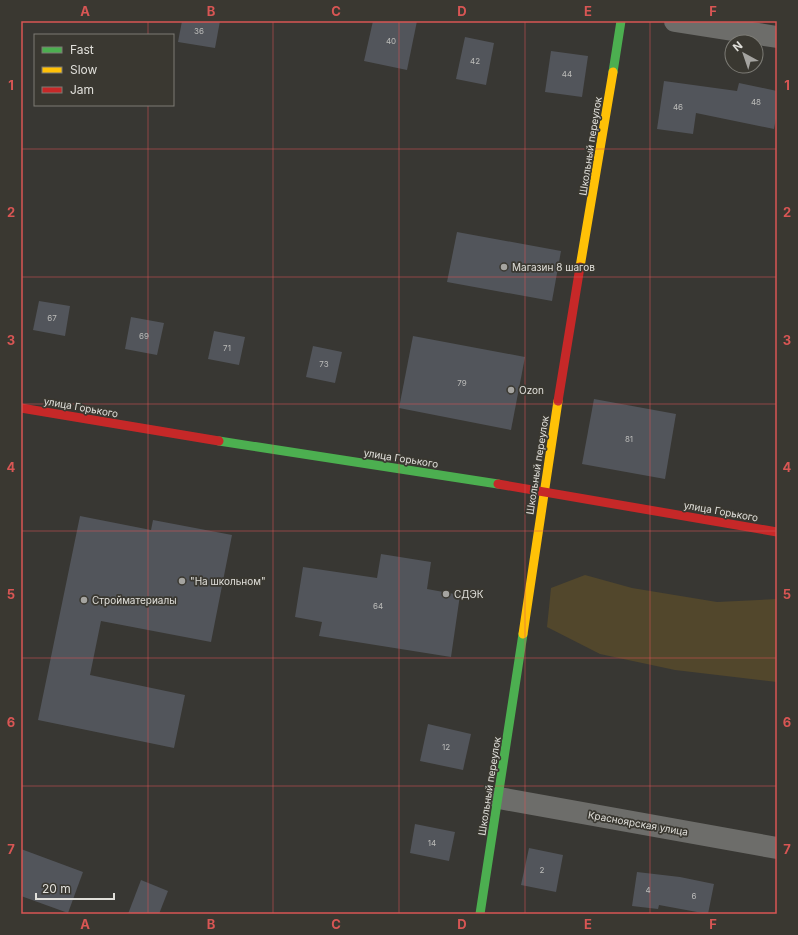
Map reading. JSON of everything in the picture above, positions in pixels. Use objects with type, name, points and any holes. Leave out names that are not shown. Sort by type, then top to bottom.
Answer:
[{"type":"street","name":"Школьный переулок","points":[[480,914],[499,798],[543,491],[622,21]]},
{"type":"street","points":[[675,21],[777,37]]},
{"type":"street","name":"улица Горького","points":[[21,408],[85,420],[543,491],[777,532]]},
{"type":"street","name":"Красноярская улица","points":[[499,798],[777,848]]},
{"type":"shaded area","points":[[585,575],[632,588],[717,602],[777,599],[777,682],[675,670],[600,654],[547,627],[551,588]]},
{"type":"building","points":[[182,21],[220,21],[215,48],[178,42]]},
{"type":"building","points":[[373,21],[417,21],[407,70],[364,61]]},
{"type":"building","points":[[465,37],[494,43],[486,85],[456,79]]},
{"type":"building","points":[[551,51],[588,56],[582,97],[545,92]]},
{"type":"building","points":[[664,81],[737,91],[739,83],[777,91],[777,113],[774,129],[696,113],[693,134],[657,129]]},
{"type":"building","name":"Магазин 8 шагов","points":[[457,232],[561,251],[552,301],[447,282]]},
{"type":"building","points":[[39,301],[70,306],[65,336],[33,330]]},
{"type":"building","points":[[131,317],[164,323],[157,355],[125,349]]},
{"type":"building","points":[[214,331],[245,337],[239,365],[208,359]]},
{"type":"building","points":[[413,336],[525,357],[511,430],[399,408]]},
{"type":"building","points":[[313,346],[342,352],[335,383],[306,377]]},
{"type":"building","points":[[594,399],[676,414],[665,479],[582,464]]},
{"type":"building","points":[[80,516],[151,530],[153,520],[232,535],[211,642],[101,621],[90,675],[185,695],[174,748],[38,720]]},
{"type":"building","points":[[381,554],[431,562],[427,589],[460,595],[451,657],[319,636],[322,622],[295,617],[303,567],[377,578]]},
{"type":"building","points":[[428,724],[471,734],[463,770],[420,761]]},
{"type":"building","points":[[415,824],[455,832],[449,861],[410,853]]},
{"type":"building","points":[[529,848],[563,855],[556,892],[521,885]]},
{"type":"building","points":[[21,849],[83,872],[68,913],[21,896]]},
{"type":"building","points":[[637,872],[680,877],[714,884],[708,914],[659,905],[658,909],[632,906]]},
{"type":"building","points":[[141,880],[168,891],[159,914],[128,914]]},
{"type":"traffic: fast","points":[[613,72],[621,21]]},
{"type":"traffic: fast","points":[[219,441],[498,484]]},
{"type":"traffic: fast","points":[[480,914],[523,634]]},
{"type":"traffic: slow","points":[[580,267],[613,72]]},
{"type":"traffic: slow","points":[[523,634],[558,401]]},
{"type":"traffic: jam","points":[[558,401],[580,267]]},
{"type":"traffic: jam","points":[[21,408],[219,441]]},
{"type":"traffic: jam","points":[[498,484],[777,532]]},
{"type":"place","name":"Магазин 8 шагов","points":[[504,267]]},
{"type":"place","name":"Ozon","points":[[511,390]]},
{"type":"place","name":"\"На школьном\"","points":[[182,581]]},
{"type":"place","name":"СДЭК","points":[[446,594]]},
{"type":"place","name":"Стройматериалы","points":[[84,600]]}]
